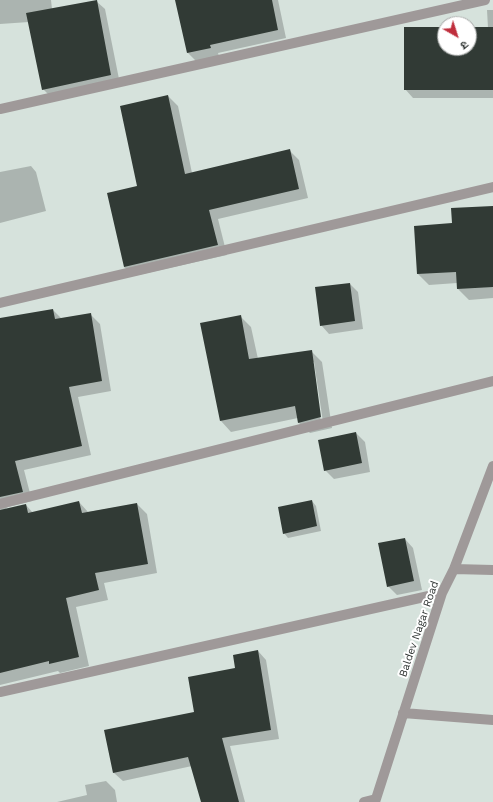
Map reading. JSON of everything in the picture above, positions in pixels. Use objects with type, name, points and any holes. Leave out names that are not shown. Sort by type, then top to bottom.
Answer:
[{"type":"street","points":[[0,109],[484,0]]},
{"type":"street","points":[[0,303],[493,187]]},
{"type":"street","points":[[0,504],[493,381]]},
{"type":"street","name":"Baldev Nagar Road","points":[[376,801],[442,593],[454,569],[493,466]]},
{"type":"street","points":[[454,569],[493,570]]},
{"type":"street","points":[[0,692],[442,593]]},
{"type":"street","points":[[404,713],[493,720]]},
{"type":"street","points":[[364,802],[376,801]]},
{"type":"building","points":[[97,0],[111,75],[42,90],[26,13]]},
{"type":"building","points":[[175,0],[272,0],[278,30],[210,45],[211,48],[187,53]]},
{"type":"building","points":[[404,27],[437,27],[437,56],[477,56],[477,27],[493,27],[493,90],[404,90]]},
{"type":"building","points":[[168,95],[185,174],[290,149],[299,189],[209,210],[218,245],[124,267],[107,193],[137,186],[120,106]]},
{"type":"building","points":[[493,206],[493,287],[457,289],[456,272],[417,274],[414,226],[452,223],[451,208]]},
{"type":"building","points":[[350,283],[355,321],[320,326],[315,287]]},
{"type":"building","points":[[53,309],[55,319],[91,313],[102,381],[69,387],[82,446],[15,461],[23,492],[0,497],[0,318]]},
{"type":"building","points":[[241,315],[249,359],[312,350],[321,417],[298,423],[295,406],[220,421],[200,323]]},
{"type":"building","points":[[356,432],[362,463],[324,471],[318,440]]},
{"type":"building","points":[[312,500],[317,526],[283,534],[278,507]]},
{"type":"building","points":[[79,501],[82,513],[137,503],[148,564],[95,573],[99,590],[66,598],[79,657],[49,664],[49,661],[0,673],[0,510],[26,504],[28,513]]},
{"type":"building","points":[[405,538],[414,581],[387,587],[378,543]]},
{"type":"building","points":[[258,650],[271,730],[222,738],[239,802],[201,802],[188,757],[113,773],[104,730],[194,712],[188,677],[235,668],[233,655]]}]
